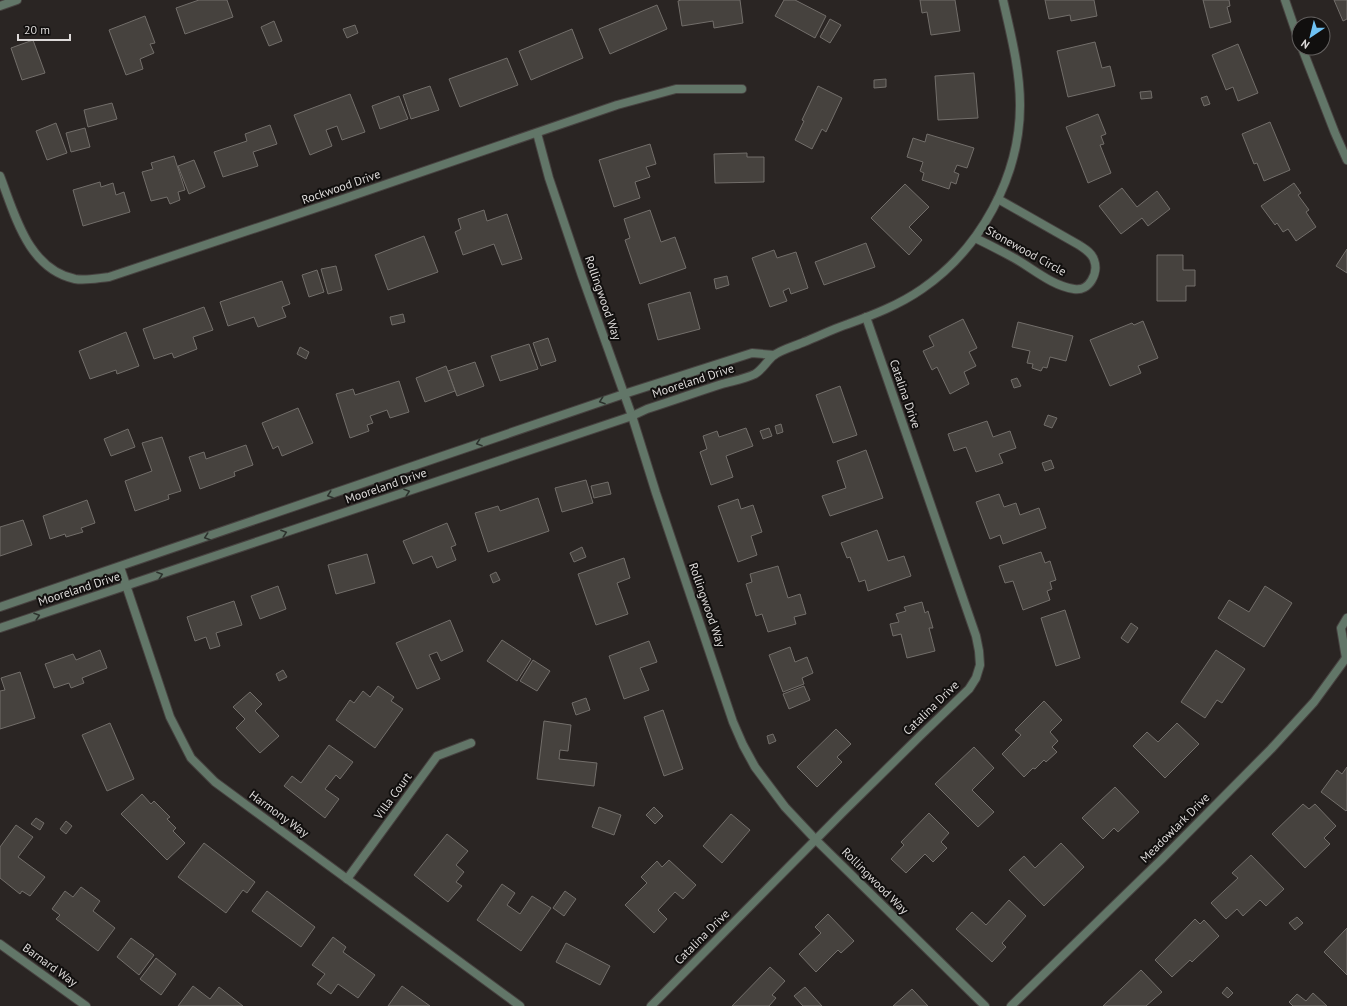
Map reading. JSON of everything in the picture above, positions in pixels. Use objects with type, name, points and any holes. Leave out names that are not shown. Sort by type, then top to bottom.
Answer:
[{"type":"street","points":[[0,6],[17,0]]},
{"type":"street","name":"Mooreland Drive","points":[[0,628],[756,373],[774,355],[899,303],[921,290],[948,268],[975,238],[993,210],[998,199],[1016,144],[1020,106],[1020,88],[1003,0]]},
{"type":"street","points":[[1285,0],[1291,18]]},
{"type":"street","points":[[1305,56],[1347,160]]},
{"type":"street","name":"Rockwood Drive","points":[[0,176],[22,233],[32,250],[45,264],[59,273],[75,279],[92,279],[109,277],[617,106],[676,89],[742,89]]},
{"type":"street","name":"Rollingwood Way","points":[[537,133],[554,193],[632,416],[656,493],[733,722],[743,745],[755,768],[784,807],[985,1006]]},
{"type":"street","name":"Stonewood Circle","points":[[975,238],[1014,258],[1056,283],[1074,290],[1082,289],[1088,285],[1096,271],[1095,260],[1091,254],[1079,245],[998,199]]},
{"type":"street","name":"Catalina Drive","points":[[651,1006],[920,736],[969,690],[976,678],[980,665],[979,651],[974,630],[866,317]]},
{"type":"street","name":"Mooreland Drive","points":[[0,607],[624,394],[752,353],[774,355]]},
{"type":"street","name":"Harmony Way","points":[[120,567],[170,717],[191,758],[215,782],[520,1006]]},
{"type":"street","name":"Meadowlark Drive","points":[[1011,1006],[1163,858],[1271,749],[1314,702],[1346,658],[1341,628],[1347,618]]},
{"type":"street","name":"Villa Court","points":[[347,879],[437,756],[471,743]]},
{"type":"street","name":"Barnard Way","points":[[0,944],[86,1006]]},
{"type":"building","points":[[199,0],[227,0],[233,17],[185,34],[176,8]]},
{"type":"building","points":[[740,0],[743,23],[714,28],[713,21],[682,26],[678,1]]},
{"type":"building","points":[[784,0],[795,0],[826,16],[815,38],[775,16]]},
{"type":"building","points":[[920,0],[955,0],[960,31],[931,35],[927,12],[922,13]]},
{"type":"building","points":[[1045,0],[1094,0],[1097,16],[1071,21],[1070,15],[1049,19]]},
{"type":"building","points":[[1203,0],[1229,0],[1230,6],[1227,7],[1231,22],[1210,28]]},
{"type":"building","points":[[1334,0],[1347,0],[1347,19],[1343,21]]},
{"type":"building","points":[[657,5],[667,29],[610,54],[599,29]]},
{"type":"building","points":[[145,16],[155,43],[150,44],[154,53],[140,59],[143,69],[126,75],[109,30]]},
{"type":"building","points":[[830,19],[841,25],[830,43],[820,37]]},
{"type":"building","points":[[274,21],[282,41],[269,46],[261,27]]},
{"type":"building","points":[[355,25],[358,33],[347,38],[343,29]]},
{"type":"building","points":[[572,29],[583,58],[531,80],[519,51]]},
{"type":"building","points":[[33,40],[45,73],[22,80],[11,48]]},
{"type":"building","points":[[1095,42],[1102,68],[1110,66],[1115,86],[1068,97],[1057,51]]},
{"type":"building","points":[[1238,44],[1258,93],[1238,101],[1233,87],[1226,90],[1212,55]]},
{"type":"building","points":[[507,58],[518,85],[460,107],[449,79]]},
{"type":"building","points":[[974,73],[978,118],[938,120],[935,76]]},
{"type":"building","points":[[886,79],[886,87],[874,88],[874,80]]},
{"type":"building","points":[[430,86],[439,110],[411,119],[403,95]]},
{"type":"building","points":[[818,86],[842,98],[826,132],[822,129],[812,149],[795,140],[804,121],[802,120]]},
{"type":"building","points":[[1151,91],[1152,98],[1141,99],[1140,92]]},
{"type":"building","points":[[350,94],[365,132],[342,140],[337,126],[326,130],[332,146],[310,155],[294,115]]},
{"type":"building","points":[[399,96],[408,119],[380,129],[372,106]]},
{"type":"building","points":[[1207,96],[1210,104],[1204,106],[1201,98]]},
{"type":"building","points":[[112,103],[117,119],[88,127],[84,110]]},
{"type":"building","points":[[1098,114],[1106,134],[1101,136],[1104,144],[1100,145],[1111,173],[1088,183],[1066,127]]},
{"type":"building","points":[[1270,122],[1290,170],[1264,181],[1257,163],[1254,164],[1242,134]]},
{"type":"building","points":[[56,123],[67,153],[47,160],[36,131]]},
{"type":"building","points":[[270,125],[277,144],[253,152],[258,166],[223,177],[214,152],[247,141],[245,134]]},
{"type":"building","points":[[85,128],[90,147],[71,152],[66,133]]},
{"type":"building","points":[[927,134],[974,148],[967,168],[957,165],[954,172],[959,174],[956,184],[951,182],[949,189],[922,180],[924,173],[920,171],[923,162],[907,157],[913,138],[925,142]]},
{"type":"building","points":[[650,144],[656,164],[646,167],[650,177],[635,182],[640,198],[614,207],[599,160]]},
{"type":"building","points":[[747,153],[747,157],[764,157],[764,182],[715,183],[714,154]]},
{"type":"building","points":[[174,156],[185,190],[178,192],[180,200],[170,204],[167,197],[151,201],[142,172],[153,169],[151,163]]},
{"type":"building","points":[[194,160],[205,187],[189,194],[178,166]]},
{"type":"building","points":[[100,182],[101,187],[113,183],[116,195],[124,192],[130,212],[83,226],[73,190]]},
{"type":"building","points":[[1294,183],[1301,193],[1298,195],[1309,210],[1306,212],[1316,227],[1296,241],[1288,229],[1283,232],[1277,223],[1275,225],[1261,206]]},
{"type":"building","points":[[905,184],[929,207],[909,227],[922,240],[909,255],[871,218]]},
{"type":"building","points":[[1122,188],[1137,207],[1157,191],[1170,209],[1148,226],[1142,218],[1121,234],[1099,206]]},
{"type":"building","points":[[484,210],[487,221],[507,214],[522,259],[502,265],[494,244],[463,255],[455,232],[461,229],[458,219]]},
{"type":"building","points":[[650,210],[661,242],[675,237],[686,268],[640,284],[625,240],[630,238],[624,219]]},
{"type":"building","points":[[424,236],[438,272],[388,290],[375,255]]},
{"type":"building","points":[[866,243],[875,267],[824,285],[815,262]]},
{"type":"building","points":[[1347,249],[1347,273],[1336,266]]},
{"type":"building","points":[[774,250],[777,258],[796,252],[808,288],[791,294],[789,288],[783,291],[787,301],[770,307],[752,258]]},
{"type":"building","points":[[1157,255],[1183,255],[1183,270],[1195,270],[1195,286],[1186,286],[1186,301],[1157,301]]},
{"type":"building","points":[[336,266],[342,290],[328,294],[321,269]]},
{"type":"building","points":[[317,270],[324,292],[309,297],[302,275]]},
{"type":"building","points":[[727,276],[729,285],[716,289],[714,279]]},
{"type":"building","points":[[282,281],[290,304],[282,307],[286,317],[258,327],[254,317],[228,326],[220,302]]},
{"type":"building","points":[[690,292],[700,329],[658,340],[648,304]]},
{"type":"building","points":[[204,307],[213,330],[193,337],[197,349],[174,358],[172,353],[154,359],[143,329]]},
{"type":"building","points":[[403,314],[405,322],[392,325],[390,317]]},
{"type":"building","points":[[963,319],[977,348],[969,352],[976,366],[964,372],[969,384],[950,394],[937,367],[932,370],[923,351],[934,346],[929,336]]},
{"type":"building","points":[[1143,321],[1158,358],[1138,366],[1141,373],[1110,386],[1090,340],[1132,323],[1134,325]]},
{"type":"building","points":[[1018,322],[1073,336],[1066,361],[1050,357],[1047,368],[1043,367],[1041,371],[1032,368],[1033,364],[1027,363],[1030,351],[1012,347]]},
{"type":"building","points":[[126,332],[139,366],[117,374],[116,370],[90,379],[79,351]]},
{"type":"building","points":[[548,338],[556,361],[541,366],[533,343]]},
{"type":"building","points":[[529,344],[538,369],[500,381],[491,356]]},
{"type":"building","points":[[300,347],[309,352],[306,359],[297,354]]},
{"type":"building","points":[[475,362],[484,386],[457,396],[448,371]]},
{"type":"building","points":[[446,366],[455,391],[425,402],[416,378]]},
{"type":"building","points":[[1017,378],[1021,386],[1014,388],[1011,380]]},
{"type":"building","points":[[399,381],[409,412],[390,418],[387,410],[370,416],[373,423],[367,425],[369,431],[350,438],[336,394],[353,389],[355,395]]},
{"type":"building","points":[[840,386],[857,435],[833,443],[816,395]]},
{"type":"building","points":[[298,408],[313,443],[282,456],[278,446],[273,449],[262,423]]},
{"type":"building","points":[[1048,415],[1057,418],[1052,428],[1044,425]]},
{"type":"building","points":[[987,421],[993,437],[1010,431],[1016,448],[999,454],[1003,463],[976,472],[966,447],[954,451],[948,434]]},
{"type":"building","points":[[781,424],[783,432],[777,434],[775,426]]},
{"type":"building","points":[[746,428],[753,446],[726,456],[733,477],[711,485],[700,452],[707,449],[703,436],[717,431],[719,437]]},
{"type":"building","points":[[769,428],[772,436],[763,439],[760,431]]},
{"type":"building","points":[[128,429],[135,447],[111,456],[104,439]]},
{"type":"building","points":[[162,437],[181,491],[168,495],[169,499],[135,511],[125,481],[152,471],[142,443]]},
{"type":"building","points":[[246,445],[253,465],[234,472],[235,476],[200,489],[189,457],[204,452],[206,459]]},
{"type":"building","points":[[866,450],[883,498],[830,516],[822,496],[846,488],[837,461]]},
{"type":"building","points":[[1051,460],[1054,468],[1045,471],[1042,463]]},
{"type":"building","points":[[586,480],[593,503],[562,512],[555,488]]},
{"type":"building","points":[[608,482],[611,494],[594,498],[591,486]]},
{"type":"building","points":[[999,494],[1004,507],[1016,503],[1020,515],[1039,508],[1046,528],[1003,544],[1000,535],[990,539],[976,502]]},
{"type":"building","points":[[538,498],[549,531],[488,552],[475,513],[498,506],[500,511]]},
{"type":"building","points":[[738,499],[741,509],[753,505],[762,532],[751,536],[757,555],[738,562],[718,506]]},
{"type":"building","points":[[87,500],[95,523],[81,528],[83,532],[66,537],[65,534],[50,539],[43,516]]},
{"type":"building","points":[[23,520],[32,545],[0,556],[0,527]]},
{"type":"building","points":[[447,523],[456,545],[451,547],[456,560],[437,568],[432,556],[413,564],[403,541]]},
{"type":"building","points":[[877,530],[888,561],[904,556],[911,576],[868,591],[865,580],[859,582],[850,557],[847,558],[841,543]]},
{"type":"building","points":[[582,547],[586,557],[574,562],[570,553]]},
{"type":"building","points":[[1041,552],[1045,563],[1050,561],[1056,580],[1050,582],[1052,589],[1047,591],[1050,600],[1023,610],[1013,581],[1005,583],[999,566]]},
{"type":"building","points":[[367,554],[375,583],[336,594],[328,565]]},
{"type":"building","points":[[624,558],[630,578],[617,583],[628,614],[596,625],[578,574]]},
{"type":"building","points":[[778,566],[788,598],[800,594],[806,614],[794,617],[796,624],[768,632],[762,614],[756,616],[746,584],[752,582],[750,574]]},
{"type":"building","points":[[496,572],[500,580],[493,583],[490,575]]},
{"type":"building","points":[[278,586],[286,609],[260,619],[251,596]]},
{"type":"building","points":[[1265,586],[1292,603],[1264,647],[1218,618],[1229,600],[1249,612]]},
{"type":"building","points":[[234,601],[242,625],[216,633],[220,646],[210,649],[206,637],[195,641],[187,617]]},
{"type":"building","points":[[922,602],[925,613],[928,611],[933,628],[929,628],[935,651],[907,658],[901,634],[893,636],[890,624],[899,622],[896,614],[906,611],[904,607]]},
{"type":"building","points":[[1065,610],[1080,658],[1056,666],[1041,618]]},
{"type":"building","points":[[450,620],[463,651],[441,661],[437,652],[429,655],[440,679],[417,689],[396,643]]},
{"type":"building","points":[[1131,623],[1138,628],[1128,643],[1121,638]]},
{"type":"building","points":[[502,640],[531,659],[517,681],[487,661]]},
{"type":"building","points":[[649,641],[657,662],[640,668],[649,690],[624,699],[609,656]]},
{"type":"building","points":[[790,647],[795,662],[807,657],[813,673],[802,678],[804,684],[783,692],[769,655]]},
{"type":"building","points":[[100,650],[107,668],[82,678],[84,683],[71,688],[69,683],[54,688],[45,664],[73,654],[76,660]]},
{"type":"building","points":[[1216,650],[1245,669],[1222,703],[1217,700],[1205,718],[1181,702]]},
{"type":"building","points":[[533,660],[550,671],[537,691],[520,681]]},
{"type":"building","points":[[283,670],[287,677],[279,681],[276,674]]},
{"type":"building","points":[[20,672],[35,718],[0,729],[0,691],[5,690],[1,678]]},
{"type":"building","points":[[378,686],[394,697],[391,701],[403,709],[375,748],[336,720],[350,700],[354,703],[363,691],[370,697]]},
{"type":"building","points":[[804,686],[810,700],[789,709],[783,694]]},
{"type":"building","points":[[250,692],[262,704],[255,711],[279,736],[260,753],[236,728],[245,719],[233,707]]},
{"type":"building","points":[[586,698],[590,710],[576,715],[572,703]]},
{"type":"building","points":[[1044,701],[1062,720],[1050,732],[1058,741],[1052,747],[1057,752],[1046,762],[1044,760],[1035,769],[1033,768],[1024,777],[1002,754],[1021,735],[1015,730]]},
{"type":"building","points":[[663,710],[683,769],[664,776],[644,717]]},
{"type":"building","points":[[544,721],[571,725],[568,751],[560,750],[559,759],[597,763],[594,786],[537,779]]},
{"type":"building","points":[[110,723],[134,779],[107,791],[82,735]]},
{"type":"building","points":[[1177,723],[1199,744],[1165,778],[1133,746],[1147,732],[1158,742]]},
{"type":"building","points":[[836,729],[851,744],[837,757],[842,762],[817,787],[797,767]]},
{"type":"building","points":[[773,734],[776,741],[769,744],[767,736]]},
{"type":"building","points":[[329,745],[353,762],[340,779],[336,775],[325,789],[339,799],[325,818],[284,786],[292,776],[301,783]]},
{"type":"building","points":[[974,747],[994,768],[972,790],[994,812],[978,827],[935,784]]},
{"type":"building","points":[[1347,767],[1346,811],[1321,792],[1337,770],[1342,774]]},
{"type":"building","points":[[1115,787],[1139,812],[1118,832],[1114,828],[1103,839],[1082,818]]},
{"type":"building","points":[[142,794],[151,804],[154,801],[170,817],[167,819],[176,828],[173,831],[185,843],[167,860],[121,814]]},
{"type":"building","points":[[1303,804],[1309,809],[1315,804],[1336,826],[1324,838],[1330,844],[1305,868],[1272,834]]},
{"type":"building","points":[[599,807],[621,815],[614,835],[592,827]]},
{"type":"building","points":[[654,807],[663,816],[655,824],[646,815]]},
{"type":"building","points":[[929,813],[949,833],[941,842],[947,848],[933,862],[925,854],[906,873],[891,859],[904,845],[901,842]]},
{"type":"building","points":[[731,814],[750,830],[722,863],[703,846]]},
{"type":"building","points":[[36,818],[44,823],[40,830],[31,824]]},
{"type":"building","points":[[66,821],[72,826],[66,834],[60,829]]},
{"type":"building","points":[[16,825],[33,837],[18,857],[45,877],[30,896],[22,891],[20,894],[0,878],[0,847]]},
{"type":"building","points":[[447,834],[468,851],[456,865],[464,872],[456,882],[462,886],[448,902],[414,875]]},
{"type":"building","points":[[204,843],[255,882],[247,893],[243,890],[226,913],[178,877]]},
{"type":"building","points":[[1061,843],[1084,867],[1044,906],[1009,870],[1024,856],[1035,868]]},
{"type":"building","points":[[1251,855],[1284,889],[1266,906],[1260,900],[1243,916],[1237,909],[1226,919],[1211,903],[1238,878],[1232,873]]},
{"type":"building","points":[[669,860],[696,885],[683,899],[675,892],[658,910],[667,919],[654,933],[625,905],[647,883],[641,877],[657,861],[662,867]]},
{"type":"building","points":[[502,884],[515,893],[507,905],[520,914],[532,896],[551,908],[521,951],[477,920]]},
{"type":"building","points":[[81,887],[100,901],[93,911],[115,928],[98,951],[56,919],[60,915],[52,909],[65,891],[73,897]]},
{"type":"building","points":[[267,891],[315,927],[301,947],[252,911]]},
{"type":"building","points":[[565,891],[576,899],[564,916],[553,908]]},
{"type":"building","points":[[1009,900],[1026,916],[1002,943],[1006,947],[992,962],[956,929],[972,912],[986,925]]},
{"type":"building","points":[[828,914],[854,941],[841,953],[838,950],[816,972],[799,954],[821,933],[815,927]]},
{"type":"building","points":[[1297,917],[1303,923],[1295,930],[1289,923]]},
{"type":"building","points":[[1195,919],[1200,924],[1204,920],[1219,936],[1192,962],[1190,960],[1172,977],[1155,960]]},
{"type":"building","points":[[1347,928],[1347,975],[1324,952]]},
{"type":"building","points":[[333,937],[346,947],[343,952],[375,975],[358,998],[338,984],[331,994],[317,984],[325,974],[312,965]]},
{"type":"building","points":[[131,938],[154,955],[139,975],[117,957]]},
{"type":"building","points":[[566,943],[610,966],[600,985],[556,962]]},
{"type":"building","points":[[156,958],[176,974],[161,995],[140,979]]},
{"type":"building","points":[[770,967],[785,981],[772,995],[776,998],[769,1006],[732,1006]]},
{"type":"building","points":[[1141,970],[1162,992],[1146,1006],[1103,1006]]},
{"type":"building","points":[[193,986],[210,999],[219,987],[243,1006],[178,1006]]},
{"type":"building","points":[[402,986],[430,1006],[388,1006]]},
{"type":"building","points":[[805,987],[822,1006],[803,1006],[794,996]]},
{"type":"building","points":[[1227,987],[1233,993],[1228,998],[1222,993]]},
{"type":"building","points":[[912,989],[928,1006],[893,1006]]},
{"type":"building","points":[[1313,993],[1327,1006],[1293,1006],[1289,1002],[1297,994],[1306,1001]]}]
